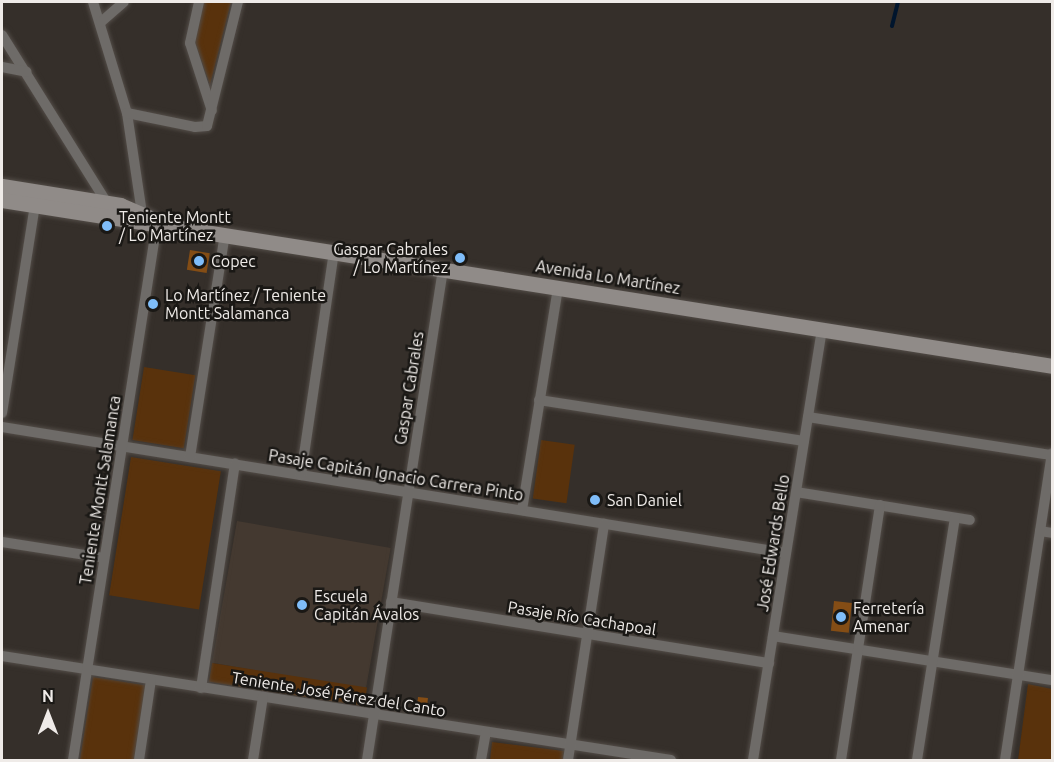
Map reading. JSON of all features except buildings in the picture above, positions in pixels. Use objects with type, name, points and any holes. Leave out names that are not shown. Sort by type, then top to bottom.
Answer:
[{"type":"main road","name":"Avenida Lo Martínez","points":[[2,186],[107,203],[142,213],[157,223]]},
{"type":"main road","name":"Avenida Lo Martínez","points":[[2,200],[1053,366]]},
{"type":"street","points":[[93,2],[128,113],[142,213]]},
{"type":"street","points":[[101,22],[124,2]]},
{"type":"street","points":[[199,2],[190,43],[213,111]]},
{"type":"street","points":[[128,113],[201,128],[207,126],[213,111],[238,2]]},
{"type":"street","points":[[2,35],[107,203]]},
{"type":"street","points":[[2,68],[27,72]]},
{"type":"street","points":[[2,413],[35,205]]},
{"type":"street","name":"Teniente Montt Salamanca","points":[[73,760],[157,223]]},
{"type":"street","points":[[190,457],[225,234]]},
{"type":"street","points":[[301,475],[334,252]]},
{"type":"street","name":"Gaspar Cabrales","points":[[367,760],[443,269]]},
{"type":"street","points":[[522,510],[558,287]]},
{"type":"street","name":"José Edwards Bello","points":[[753,760],[822,330]]},
{"type":"street","points":[[540,400],[804,441]]},
{"type":"street","points":[[808,417],[1052,455],[1005,760]]},
{"type":"street","name":"Pasaje Capitán Ignacio Carrera Pinto","points":[[2,427],[786,553]]},
{"type":"street","points":[[201,688],[235,464]]},
{"type":"street","points":[[796,492],[970,520]]},
{"type":"street","points":[[841,760],[880,506]]},
{"type":"street","points":[[917,760],[955,518]]},
{"type":"street","points":[[568,760],[604,524]]},
{"type":"street","points":[[1040,531],[1053,533]]},
{"type":"street","points":[[2,542],[105,558]]},
{"type":"street","name":"Pasaje Río Cachapoal","points":[[391,602],[769,663]]},
{"type":"street","points":[[773,636],[1053,680]]},
{"type":"street","name":"Teniente José Pérez del Canto","points":[[2,657],[671,760]]},
{"type":"street","points":[[139,760],[151,680]]},
{"type":"street","points":[[253,760],[262,697]]},
{"type":"street","points":[[481,760],[486,732]]},
{"type":"shaded area","points":[[203,2],[231,2],[210,85],[195,42]]},
{"type":"shaded area","points":[[144,367],[195,375],[184,448],[132,440]]},
{"type":"shaded area","points":[[541,440],[575,445],[566,503],[533,498]]},
{"type":"shaded area","points":[[131,457],[221,471],[199,610],[109,595]]},
{"type":"shaded area","name":"Escuela Capitán Ávalos","points":[[237,521],[391,548],[366,690],[212,663]]},
{"type":"shaded area","points":[[212,663],[367,688],[364,706],[209,682]]},
{"type":"shaded area","points":[[93,677],[146,685],[135,760],[80,760]]},
{"type":"shaded area","points":[[1028,684],[1052,689],[1052,760],[1018,760]]},
{"type":"shaded area","points":[[492,742],[564,751],[563,760],[490,760]]},
{"type":"waterway","points":[[892,26],[898,2]]},
{"type":"place","name":"Teniente Montt / Lo Martínez","points":[[107,226]]},
{"type":"place","name":"Gaspar Cabrales / Lo Martínez","points":[[460,258]]},
{"type":"place","name":"Copec","points":[[199,261]]},
{"type":"place","name":"Lo Martínez / Teniente Montt Salamanca","points":[[153,304]]},
{"type":"place","name":"San Daniel","points":[[595,500]]},
{"type":"place","name":"Escuela Capitán Ávalos","points":[[302,605]]},
{"type":"place","name":"Ferretería Amenar","points":[[841,617]]}]
